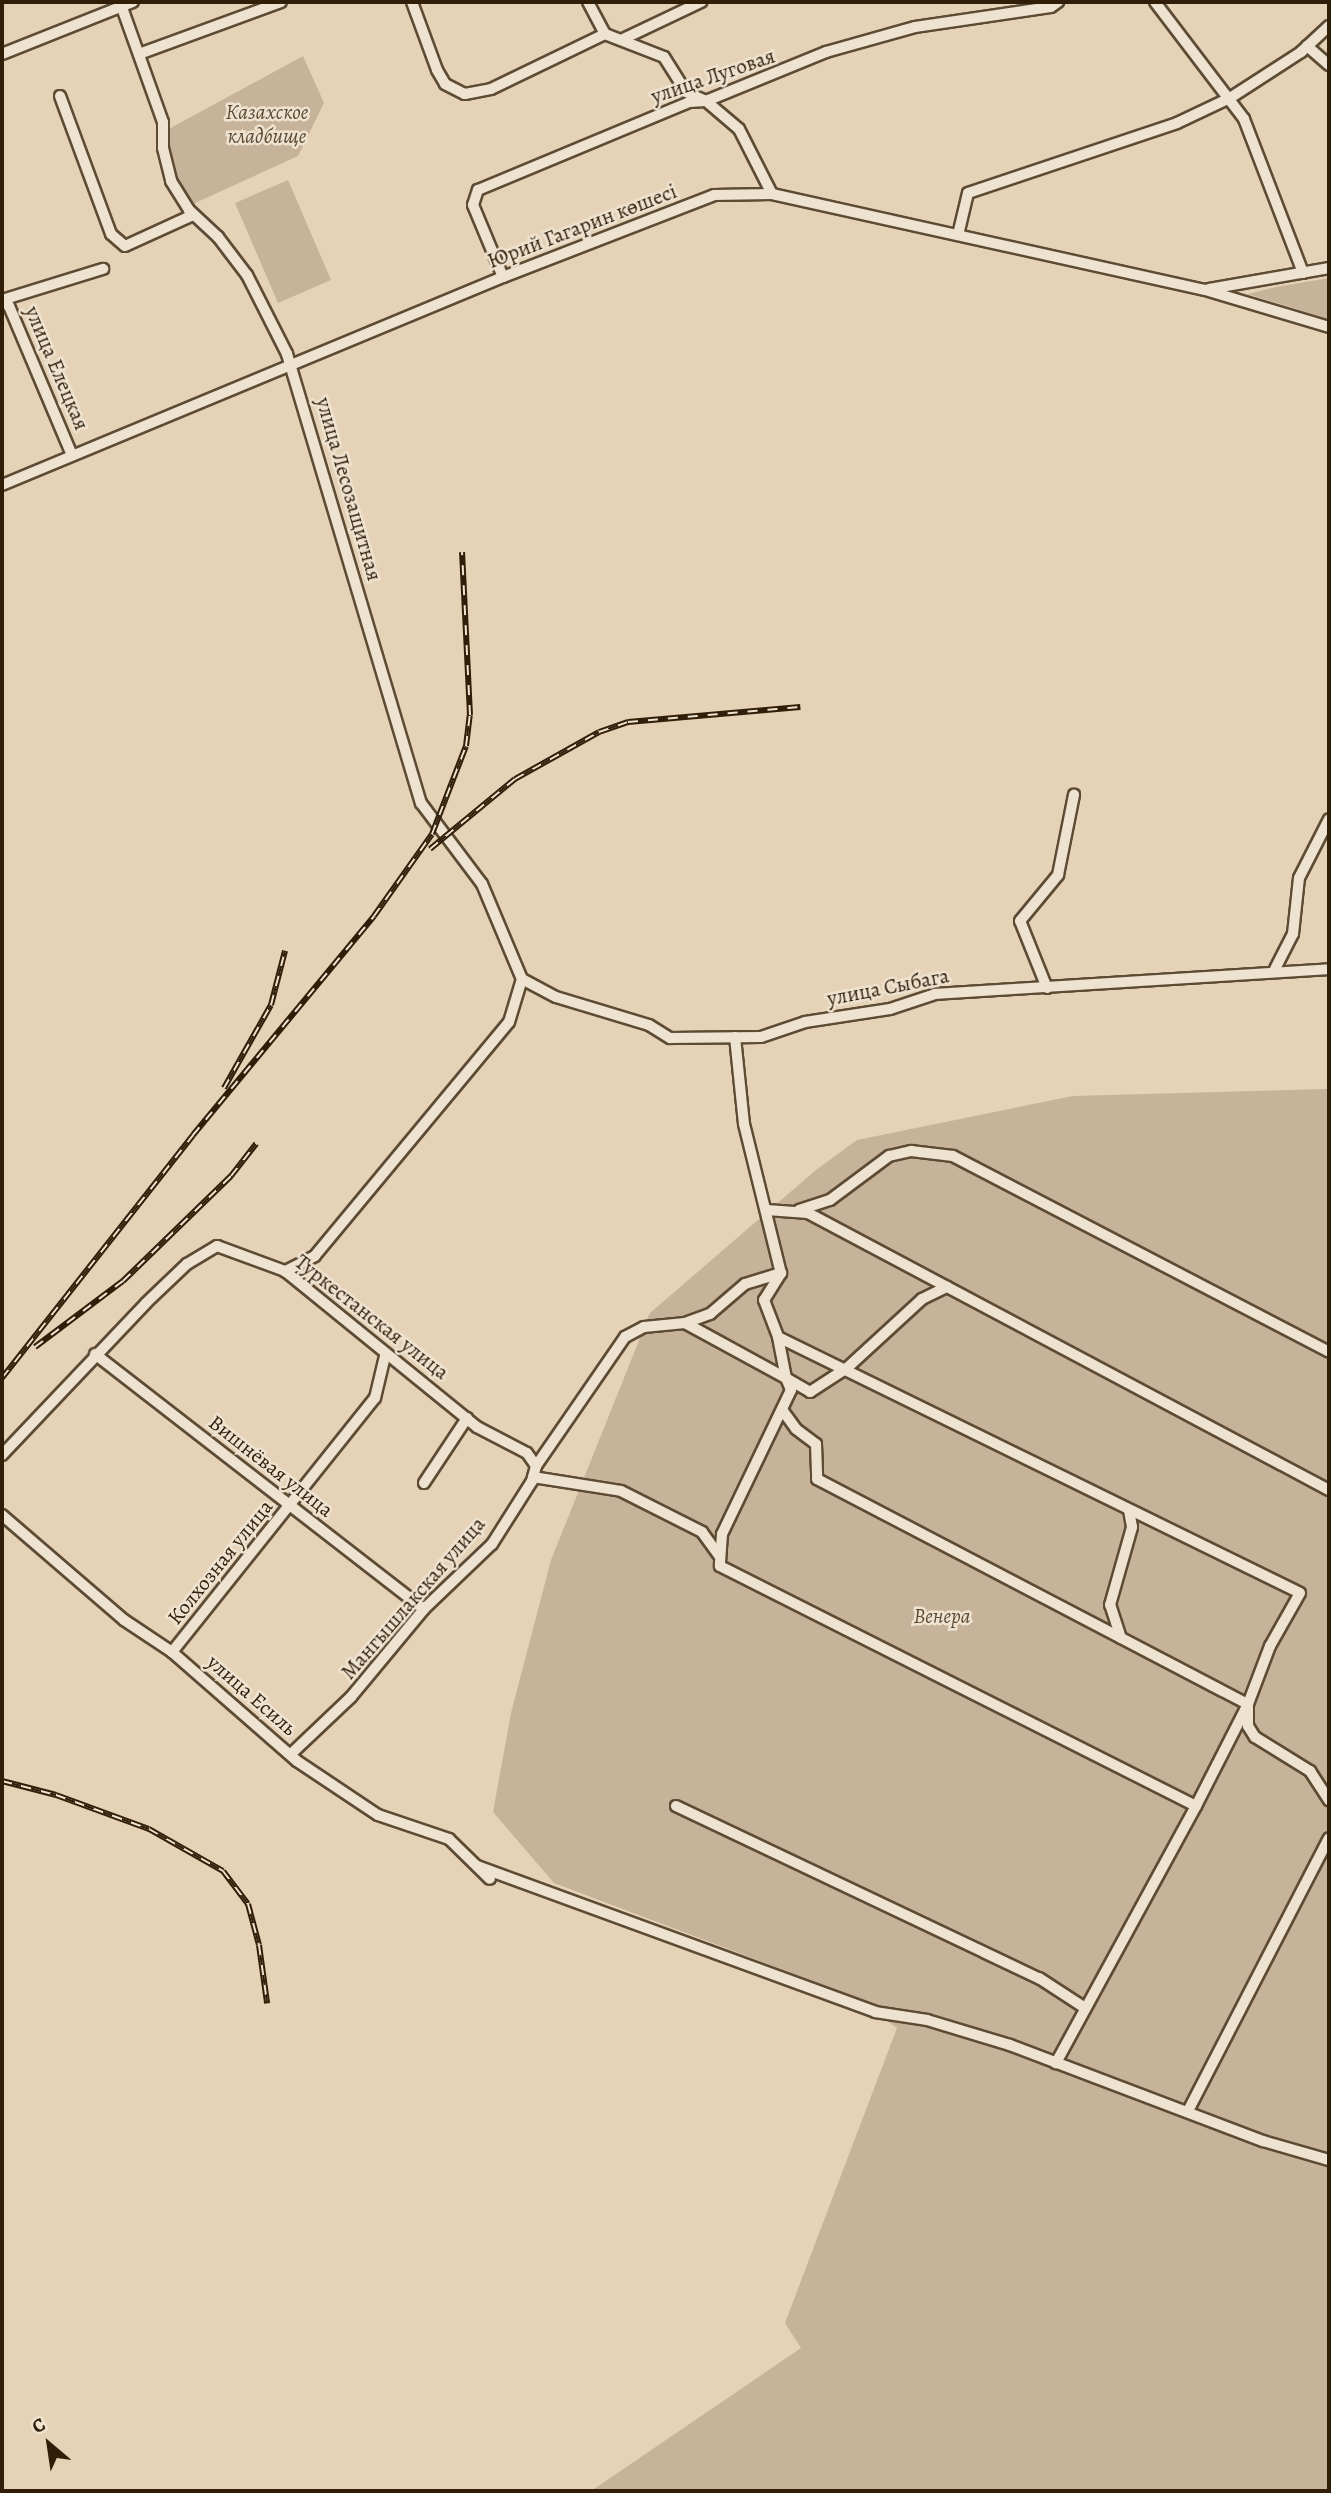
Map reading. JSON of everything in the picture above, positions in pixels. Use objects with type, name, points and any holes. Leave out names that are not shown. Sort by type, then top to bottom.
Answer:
[{"type":"street","points":[[2,54],[121,4],[133,2]]},
{"type":"street","points":[[139,54],[281,2]]},
{"type":"street","points":[[412,2],[445,84],[465,94],[491,89],[606,34]]},
{"type":"street","points":[[588,2],[606,34],[653,49],[664,57],[686,92],[706,101],[739,129],[772,194]]},
{"type":"street","points":[[621,40],[701,2]]},
{"type":"street","name":"улица Луговая","points":[[503,277],[473,205],[478,190],[689,102],[706,101],[826,52],[915,27],[1051,7],[1058,2]]},
{"type":"street","points":[[1155,2],[1244,119],[1303,273]]},
{"type":"street","name":"улица Лесозащитная","points":[[121,4],[163,122],[163,148],[171,181],[193,215],[218,237],[247,275],[291,367],[421,803],[482,884],[522,979]]},
{"type":"street","points":[[958,235],[968,193],[1089,156],[1230,98],[1307,47],[1329,26]]},
{"type":"street","points":[[1307,47],[1329,65]]},
{"type":"street","points":[[60,96],[111,234],[125,246],[193,215]]},
{"type":"street","name":"Юрий Гагарин көшесі","points":[[2,485],[503,277],[714,195],[772,194],[1205,290],[1329,327]]},
{"type":"street","name":"Юрий Гагарин көшесі","points":[[1205,290],[1329,268]]},
{"type":"street","points":[[2,300],[103,269]]},
{"type":"street","name":"улица Елецкая","points":[[2,300],[9,306],[72,455]]},
{"type":"street","points":[[1047,988],[1020,921],[1058,875],[1074,795]]},
{"type":"street","points":[[1275,970],[1293,934],[1299,878],[1329,818]]},
{"type":"street","name":"улица Сыбага","points":[[522,979],[556,997],[649,1025],[670,1038],[761,1037],[805,1022],[890,1009],[935,994],[1275,970],[1329,969]]},
{"type":"street","points":[[285,1271],[315,1256],[509,1022],[522,979]]},
{"type":"street","points":[[735,1037],[744,1125],[781,1273],[764,1300],[778,1337],[791,1390],[722,1534],[720,1566],[1196,1806]]},
{"type":"street","points":[[792,1212],[831,1200],[889,1156],[911,1152],[953,1156],[1329,1352]]},
{"type":"street","points":[[767,1210],[808,1213],[1329,1490]]},
{"type":"street","name":"Туркестанская улица","points":[[95,1354],[187,1264],[217,1246],[285,1271],[385,1356],[467,1418],[527,1453],[536,1466]]},
{"type":"street","points":[[685,1323],[710,1314],[745,1284],[781,1273]]},
{"type":"street","points":[[685,1323],[810,1391],[847,1368],[922,1299],[947,1287]]},
{"type":"street","name":"Мангышлакская улица","points":[[291,1754],[351,1698],[424,1609],[492,1544],[533,1477],[536,1466],[625,1337],[644,1327],[685,1323]]},
{"type":"street","points":[[778,1337],[847,1368],[1300,1593],[1270,1646],[1248,1703],[1196,1806],[1056,2063]]},
{"type":"street","points":[[2,1455],[95,1354]]},
{"type":"street","name":"Вишнёвая улица","points":[[95,1354],[424,1609]]},
{"type":"street","name":"Колхозная улица","points":[[172,1652],[375,1398],[385,1356]]},
{"type":"street","points":[[783,1410],[796,1429],[816,1444],[817,1479],[1248,1703]]},
{"type":"street","points":[[424,1483],[467,1418]]},
{"type":"street","points":[[533,1477],[621,1491],[702,1532],[719,1555]]},
{"type":"street","points":[[1121,1638],[1110,1605],[1132,1527],[1129,1510]]},
{"type":"street","name":"улица Есиль","points":[[2,1515],[124,1620],[172,1652],[291,1754],[378,1815],[449,1839],[489,1879]]},
{"type":"street","points":[[1248,1703],[1248,1726],[1255,1737],[1310,1770],[1329,1800]]},
{"type":"street","points":[[676,1806],[1039,1978],[1085,2008]]},
{"type":"street","points":[[1188,2111],[1329,1838]]},
{"type":"street","points":[[477,1866],[875,2012],[927,2020],[1056,2063],[1263,2141],[1329,2160]]},
{"type":"green space","name":"Казахское кладбище","points":[[303,56],[324,103],[298,156],[193,204],[178,186],[167,130]]},
{"type":"green space","points":[[288,180],[331,280],[278,303],[235,203]]},
{"type":"green space","points":[[1329,278],[1329,319],[1248,294],[1276,287]]},
{"type":"green space","name":"Венера","points":[[1329,1089],[1329,2491],[591,2491],[801,2348],[785,2323],[897,2028],[850,1995],[554,1883],[493,1812],[511,1713],[551,1560],[650,1313],[816,1170],[857,1140],[1073,1096]]},
{"type":"railway","points":[[2,1378],[193,1135],[374,916],[432,834],[466,746],[470,715],[462,552]]},
{"type":"railway","points":[[430,849],[515,779],[599,732],[628,722],[800,707]]},
{"type":"railway","points":[[224,1088],[271,1005],[285,951]]},
{"type":"railway","points":[[35,1347],[123,1281],[231,1176],[256,1144]]},
{"type":"railway","points":[[2,1781],[56,1795],[149,1829],[223,1871],[248,1904],[259,1945],[267,2003]]}]
